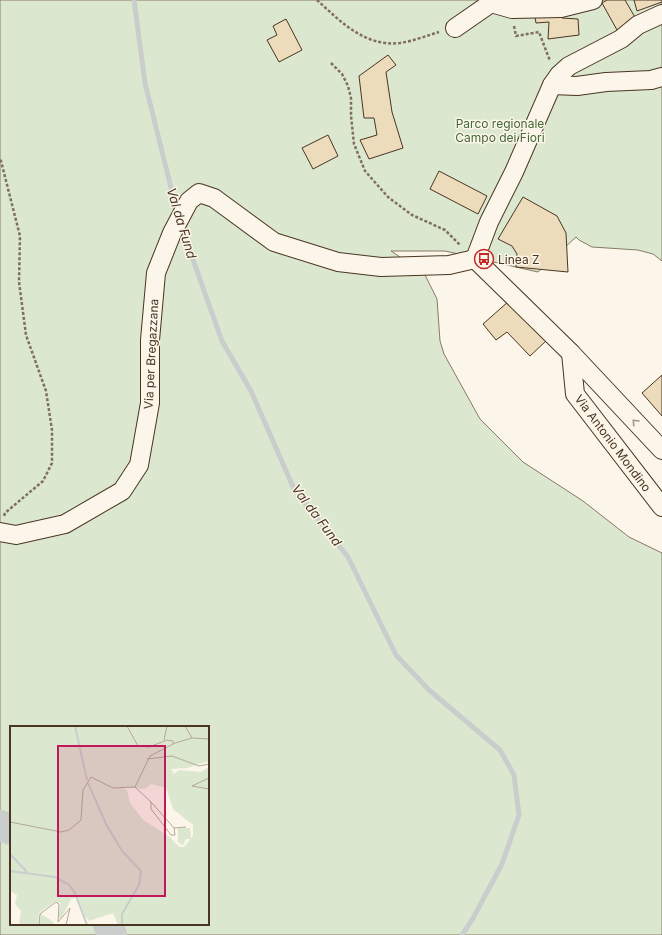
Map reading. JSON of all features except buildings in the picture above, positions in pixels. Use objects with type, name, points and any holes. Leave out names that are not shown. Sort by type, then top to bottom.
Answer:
[{"type":"street","points":[[455,28],[490,1],[512,10],[561,8],[593,0]]},
{"type":"street","points":[[475,259],[489,222],[514,172],[555,80],[569,66],[621,39],[638,25],[662,14]]},
{"type":"street","points":[[555,80],[577,86],[606,82],[651,80],[662,77]]},
{"type":"street","name":"Via per Bregazzana","points":[[1,525],[16,535],[65,524],[122,491],[139,465],[150,403],[150,340],[156,274],[172,233],[189,200],[199,193],[214,198],[274,242],[338,262],[381,267],[449,265],[475,259]]},
{"type":"street","name":"Via Antonio Mondino","points":[[475,259],[571,353],[662,450]]},
{"type":"street","name":"Via Antonio Mondino","points":[[571,353],[574,394],[662,507]]},
{"type":"path","points":[[317,0],[356,33],[368,39],[382,43],[399,43],[455,28]]},
{"type":"path","points":[[512,10],[516,36],[539,32],[552,67],[555,80]]},
{"type":"path","points":[[331,64],[342,74],[348,86],[351,98],[354,144],[365,171],[388,197],[412,214],[445,230],[475,259]]},
{"type":"path","points":[[0,160],[20,236],[19,282],[26,335],[46,391],[52,430],[52,463],[43,481],[5,513],[1,525]]},
{"type":"green space","name":"Parco regionale Campo dei Fiori","points":[[0,0],[662,0],[662,261],[653,254],[638,250],[592,247],[576,237],[538,272],[445,251],[391,251],[424,273],[437,299],[440,341],[444,354],[480,419],[523,462],[583,501],[629,537],[662,553],[662,935],[0,935]]},
{"type":"waterway","name":"Val da Fund","points":[[134,0],[145,83],[177,212]]},
{"type":"waterway","name":"Val da Fund","points":[[181,226],[222,341],[251,391],[294,489],[348,557],[396,655],[429,690],[500,750],[514,775],[519,815],[502,864],[472,920],[462,935]]},
{"type":"waterway","points":[[0,825],[10,830]]},
{"type":"waterway","points":[[108,925],[112,935]]},
{"type":"place","name":"Linea Z","points":[[484,259]]}]
